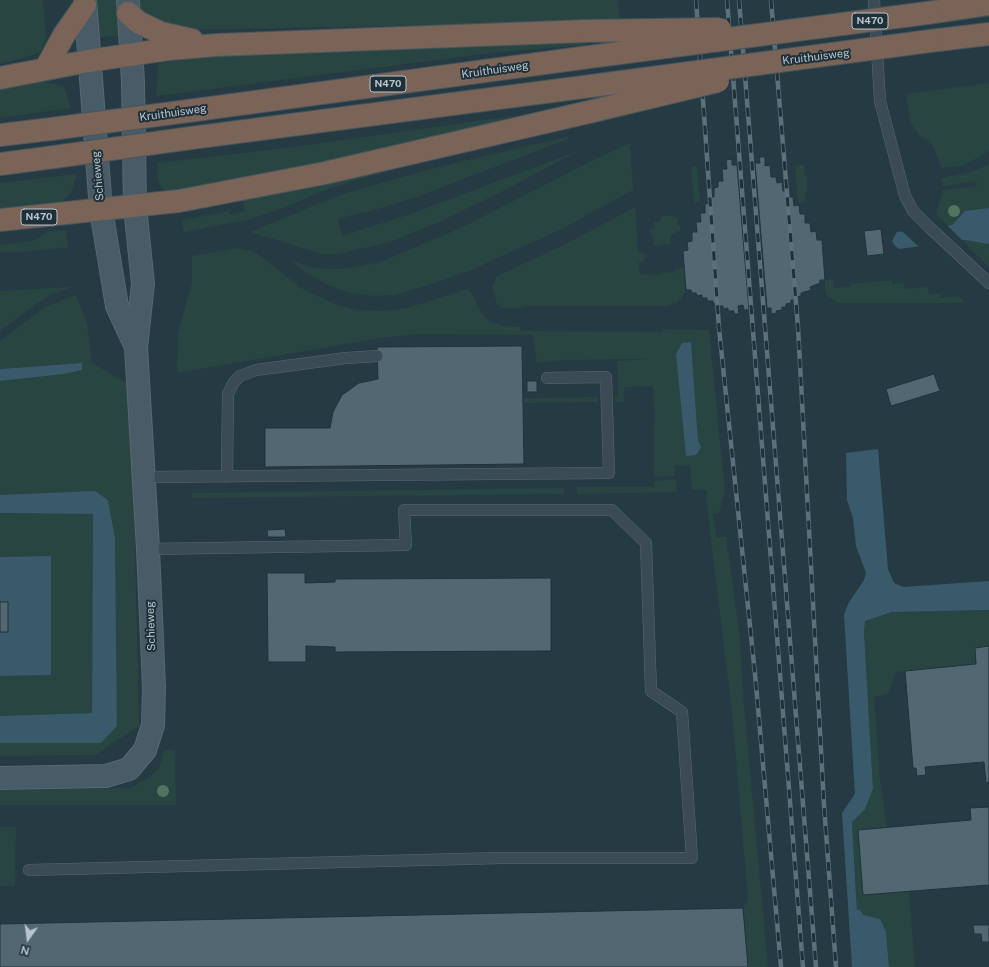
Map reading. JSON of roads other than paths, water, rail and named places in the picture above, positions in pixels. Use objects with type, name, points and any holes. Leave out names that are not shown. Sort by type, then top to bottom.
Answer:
[{"type":"highway","points":[[46,68],[64,35],[85,2]]},
{"type":"highway","name":"Kruithuisweg","points":[[0,136],[989,4]]},
{"type":"highway","name":"N470","points":[[128,7],[138,22],[161,33],[217,45]]},
{"type":"highway","name":"N470","points":[[0,78],[46,68],[162,49],[217,45],[653,29],[813,28]]},
{"type":"highway","name":"Kruithuisweg","points":[[0,164],[989,34]]},
{"type":"highway","name":"N470","points":[[0,220],[135,207],[179,201],[325,173],[629,104],[818,56]]},
{"type":"street","name":"Schieweg","points":[[85,2],[88,61],[101,210],[117,306],[136,347]]},
{"type":"street","name":"Schieweg","points":[[0,778],[106,776],[129,769],[145,750],[153,725],[154,687],[148,550],[136,347],[143,284],[135,207],[131,54],[128,7]]},
{"type":"lane","points":[[874,0],[880,101],[905,196],[913,211],[989,283]]},
{"type":"lane","points":[[227,477],[228,398],[230,388],[240,376],[247,372],[264,369],[346,358],[377,356]]},
{"type":"lane","points":[[144,477],[609,473],[606,377],[547,378]]},
{"type":"lane","points":[[29,870],[501,858],[692,858],[682,712],[651,691],[646,543],[612,510],[404,510],[406,545],[148,550]]},
{"type":"water","points":[[989,208],[989,244],[965,240],[899,249],[892,241],[897,232],[952,225],[965,211]]},
{"type":"water","points":[[691,342],[698,440],[701,447],[696,455],[686,456],[676,354],[682,343]]},
{"type":"water","points":[[82,363],[82,370],[64,374],[0,381],[0,369]]},
{"type":"water","points":[[878,449],[888,569],[894,583],[903,587],[989,581],[989,610],[892,612],[865,621],[864,633],[873,789],[865,809],[852,822],[856,896],[857,910],[860,910],[863,915],[880,919],[886,932],[889,967],[852,967],[842,813],[855,794],[844,615],[848,604],[864,580],[866,573],[856,546],[853,518],[847,500],[846,453]]},
{"type":"water","points":[[95,491],[108,500],[115,538],[117,726],[101,743],[0,743],[0,716],[92,713],[93,514],[0,513],[0,495]]},
{"type":"water","points":[[51,556],[51,675],[0,676],[0,557]]},
{"type":"railway","points":[[696,0],[719,328],[755,674],[781,967]]},
{"type":"railway","points":[[727,0],[803,967]]},
{"type":"railway","points":[[739,0],[816,967]]},
{"type":"railway","points":[[771,0],[798,327],[824,805],[836,967]]}]
